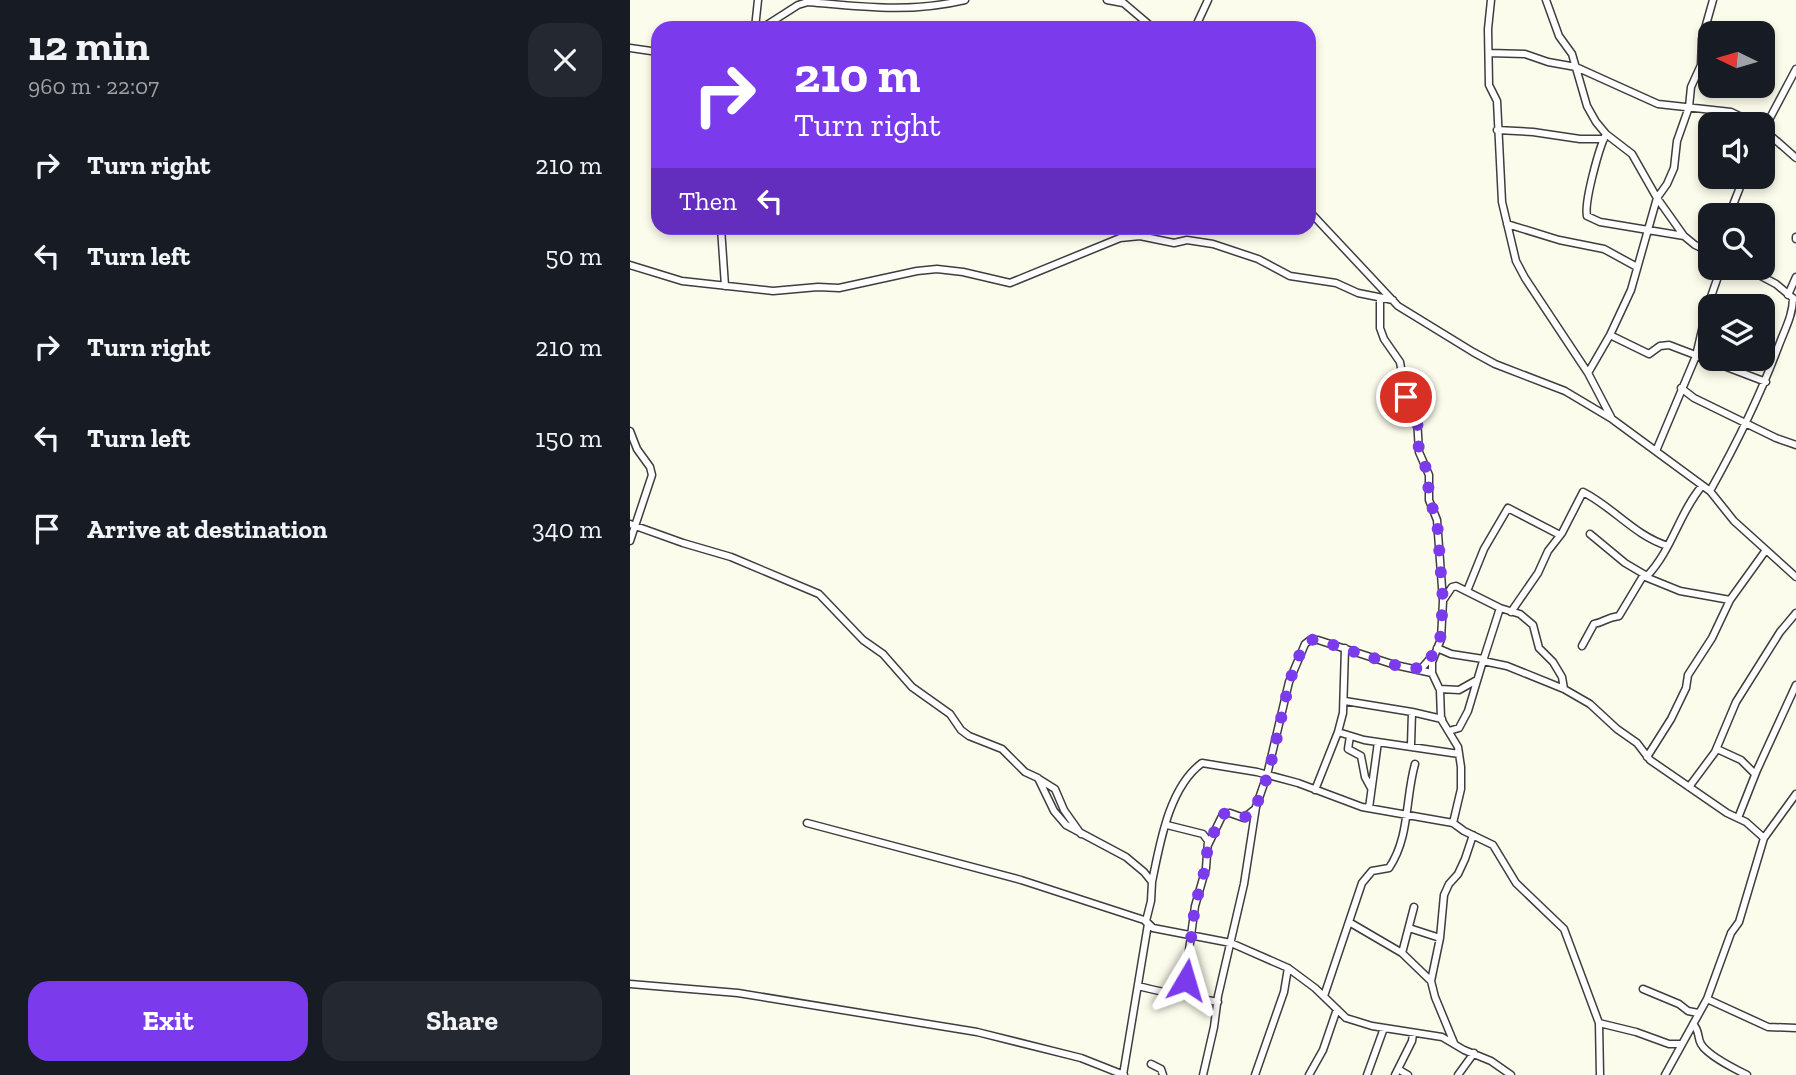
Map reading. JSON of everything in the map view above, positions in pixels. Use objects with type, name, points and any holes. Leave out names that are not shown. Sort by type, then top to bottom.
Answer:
[{"type":"street","points":[[756,21],[758,0]]},
{"type":"street","points":[[772,21],[808,2],[897,9],[932,7],[965,0]]},
{"type":"street","points":[[1107,0],[1122,1],[1145,21]]},
{"type":"street","points":[[1198,21],[1208,0]]},
{"type":"street","points":[[1492,0],[1488,29],[1489,85],[1496,100],[1502,202],[1507,224],[1521,272],[1588,373],[1612,419]]},
{"type":"street","points":[[1546,0],[1556,30],[1572,54],[1589,111],[1605,136],[1632,154],[1657,198],[1684,236],[1698,246]]},
{"type":"street","points":[[1588,373],[1610,335],[1630,290],[1657,198],[1671,175],[1677,141],[1689,107],[1691,87],[1701,65],[1703,33],[1713,0]]},
{"type":"street","points":[[630,48],[651,51]]},
{"type":"street","points":[[1489,53],[1525,54],[1548,62],[1576,66],[1658,104],[1731,112]]},
{"type":"street","points":[[1773,112],[1796,69]]},
{"type":"street","points":[[1497,130],[1580,139],[1605,136]]},
{"type":"street","points":[[1605,136],[1592,177],[1586,214],[1600,222],[1684,236]]},
{"type":"street","points":[[1775,140],[1796,158]]},
{"type":"street","points":[[1316,218],[1398,306],[1495,364],[1565,391],[1612,419],[1710,491],[1734,521],[1796,577]]},
{"type":"street","points":[[1507,224],[1559,240],[1604,249],[1637,267]]},
{"type":"street","points":[[721,235],[725,286]]},
{"type":"street","points":[[630,265],[682,281],[773,291],[839,288],[937,269],[1010,283],[1120,238],[1140,236],[1174,243],[1188,240],[1213,244],[1258,259],[1290,276],[1336,283],[1358,293],[1393,300]]},
{"type":"street","points":[[1710,491],[1747,424],[1766,382],[1791,316],[1796,277]]},
{"type":"street","points":[[1656,451],[1696,356],[1707,307],[1717,280]]},
{"type":"street","points":[[1769,280],[1792,298]]},
{"type":"street","points":[[1380,298],[1380,328],[1384,339],[1400,362],[1406,397],[1417,418],[1419,452],[1429,472],[1429,499],[1437,520],[1443,601],[1441,639],[1421,669]]},
{"type":"street","points":[[1610,335],[1649,354],[1660,346],[1669,345],[1766,382]]},
{"type":"street","points":[[1681,388],[1694,398],[1796,445]]},
{"type":"street","points":[[630,431],[652,475],[632,525],[630,541]]},
{"type":"street","points":[[1582,646],[1594,624],[1601,624],[1608,617],[1619,616],[1639,579],[1650,576],[1668,546],[1689,500],[1702,486]]},
{"type":"street","points":[[1511,612],[1538,573],[1583,492],[1647,537],[1668,546]]},
{"type":"street","points":[[1467,591],[1484,548],[1507,508],[1560,535]]},
{"type":"street","points":[[632,525],[731,557],[819,594],[863,640],[883,654],[912,687],[950,713],[961,730],[1002,749],[1025,772],[1038,778],[1057,816],[1066,825],[1126,857],[1152,882]]},
{"type":"street","points":[[1590,534],[1625,563],[1680,591],[1730,600]]},
{"type":"street","points":[[1647,757],[1671,719],[1686,688],[1688,675],[1712,638],[1730,600],[1766,550]]},
{"type":"street","points":[[1443,601],[1454,586],[1500,608],[1520,614],[1534,626],[1539,648],[1553,662],[1562,677],[1564,689]]},
{"type":"street","points":[[1448,731],[1459,728],[1464,720],[1500,608]]},
{"type":"street","points":[[1689,787],[1717,749],[1736,702],[1780,632],[1796,613]]},
{"type":"street","points":[[1203,1075],[1244,884],[1256,807],[1267,775],[1289,682],[1305,644],[1310,640],[1318,640],[1395,665],[1432,673]]},
{"type":"street","points":[[1315,790],[1338,732],[1345,701],[1345,648]]},
{"type":"street","points":[[1436,650],[1507,666],[1564,689],[1602,713],[1617,729],[1637,743],[1647,757],[1764,838]]},
{"type":"street","points":[[1436,650],[1432,673],[1440,688],[1440,714],[1458,747],[1459,754],[1461,789],[1453,823]]},
{"type":"street","points":[[1440,688],[1459,690],[1476,680]]},
{"type":"street","points":[[1738,818],[1796,685]]},
{"type":"street","points":[[1345,701],[1442,719]]},
{"type":"street","points":[[1411,745],[1412,712]]},
{"type":"street","points":[[1338,732],[1459,754]]},
{"type":"street","points":[[1350,736],[1348,749],[1360,754],[1365,777],[1372,789]]},
{"type":"street","points":[[1369,808],[1378,741]]},
{"type":"street","points":[[1717,749],[1741,760],[1755,775]]},
{"type":"street","points":[[630,984],[738,993],[977,1032],[1081,1058],[1123,1075],[1152,882],[1178,789],[1200,764],[1228,769],[1241,768],[1369,808],[1453,823],[1493,845],[1516,883],[1564,929],[1599,1023],[1600,1075]]},
{"type":"street","points":[[1324,996],[1362,883],[1372,871],[1385,870],[1391,866],[1398,850],[1408,816],[1409,785],[1415,764]]},
{"type":"street","points":[[1665,1075],[1707,999],[1731,933],[1739,922],[1764,838],[1796,794]]},
{"type":"street","points":[[1208,845],[1223,814],[1247,817],[1256,807]]},
{"type":"street","points":[[807,823],[1021,880],[1049,891],[1130,914],[1160,931],[1231,943],[1288,968],[1324,996],[1346,1018],[1413,1034],[1436,1035],[1491,1061],[1511,1075]]},
{"type":"street","points":[[1167,825],[1207,837],[1205,869],[1197,895],[1184,986],[1191,996]]},
{"type":"street","points":[[1454,1043],[1431,981],[1446,888],[1462,867],[1473,835]]},
{"type":"street","points":[[1402,953],[1414,907]]},
{"type":"street","points":[[1349,922],[1402,953],[1431,981]]},
{"type":"street","points":[[1409,928],[1440,938]]},
{"type":"street","points":[[1255,1075],[1284,992],[1288,968]]},
{"type":"street","points":[[1138,986],[1217,1002]]},
{"type":"street","points":[[1643,989],[1679,1004],[1688,1011],[1698,1013]]},
{"type":"street","points":[[1707,999],[1768,1027],[1796,1028]]},
{"type":"street","points":[[1311,1074],[1323,1051],[1337,1009]]},
{"type":"street","points":[[1599,1023],[1636,1031],[1669,1044],[1681,1044]]},
{"type":"street","points":[[1693,1024],[1698,1030],[1700,1044],[1705,1049],[1725,1065],[1747,1075]]},
{"type":"street","points":[[1367,1075],[1384,1028]]},
{"type":"street","points":[[1408,1075],[1397,1072],[1413,1034]]},
{"type":"street","points":[[1458,1075],[1474,1053]]},
{"type":"street","points":[[1150,1064],[1161,1069],[1163,1075]]},
{"type":"route","points":[[1186,980],[1195,906],[1208,845],[1223,814],[1227,812],[1244,818],[1256,807],[1267,775],[1292,671],[1305,644],[1310,640],[1318,640],[1395,665],[1421,669],[1440,642],[1443,601],[1437,520],[1428,496],[1429,472],[1419,452],[1417,418],[1406,397]]}]
